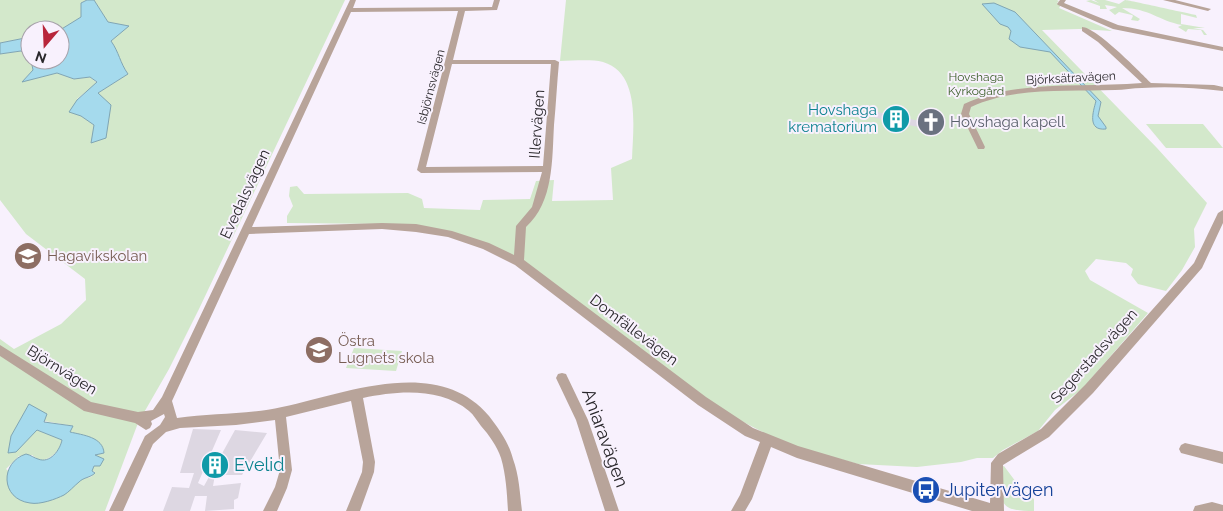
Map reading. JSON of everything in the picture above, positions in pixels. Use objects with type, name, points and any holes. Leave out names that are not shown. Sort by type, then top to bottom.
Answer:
[{"type":"street","name":"Evedalsvägen","points":[[116,511],[354,0]]},
{"type":"street","points":[[407,10],[411,0]]},
{"type":"street","points":[[349,10],[495,9],[498,0]]},
{"type":"street","points":[[1063,0],[1060,2],[1062,5],[1116,26],[1223,49]]},
{"type":"street","points":[[1166,0],[1208,9]]},
{"type":"street","name":"Isbjörnsvägen","points":[[421,170],[462,10]]},
{"type":"street","points":[[1085,28],[1101,40],[1149,85]]},
{"type":"street","name":"Illervägen","points":[[421,170],[548,169],[555,62],[449,62]]},
{"type":"street","name":"Björksätravägen","points":[[981,147],[965,114],[968,106],[978,98],[1013,92],[1085,88],[1110,89],[1115,86],[1149,85],[1223,89]]},
{"type":"street","points":[[518,262],[521,226],[529,220],[539,204],[548,169]]},
{"type":"street","name":"Segerstadsvägen","points":[[996,511],[997,463],[1045,432],[1089,389],[1198,265],[1223,213]]},
{"type":"street","name":"Domfällevägen","points":[[246,231],[382,226],[416,228],[468,240],[518,262],[716,412],[749,432],[797,452],[996,511]]},
{"type":"street","name":"Björnvägen","points":[[0,350],[88,407],[159,420],[251,418],[388,388],[413,386],[442,391],[462,399],[485,418],[500,442],[507,458],[515,511]]},
{"type":"street","name":"Aniaravägen","points":[[562,378],[582,420],[612,511]]},
{"type":"street","points":[[353,511],[370,462],[356,395]]},
{"type":"street","points":[[270,511],[281,488],[286,470],[280,413]]},
{"type":"street","points":[[738,511],[745,499],[767,440]]},
{"type":"street","points":[[1185,449],[1223,458]]},
{"type":"street","points":[[1200,511],[1212,509],[1221,511]]},
{"type":"green space","points":[[0,0],[87,0],[81,3],[81,17],[70,24],[70,20],[20,20],[20,39],[0,43]]},
{"type":"green space","points":[[94,0],[345,0],[199,309],[169,369],[138,423],[105,511],[0,511],[0,339],[14,349],[61,324],[86,300],[85,279],[26,234],[0,200],[0,54],[20,51],[20,70],[33,70],[23,81],[57,73],[74,79],[90,77],[97,83],[77,99],[81,116],[94,125],[106,138],[98,93],[128,74],[111,41],[128,26],[108,22]],"holes":[[[44,421],[73,426],[69,432],[87,436],[104,453],[95,455],[104,459],[94,466],[92,471],[95,472],[91,477],[82,479],[63,495],[47,501],[6,469],[19,456],[32,455],[40,461],[57,451],[62,440],[37,430]]]},
{"type":"green space","name":"Hovshaga Kyrkogård","points":[[566,0],[1057,0],[1059,1],[1057,3],[1061,5],[1059,8],[1112,31],[1079,29],[1042,30],[1157,148],[1207,203],[1194,229],[1195,247],[1182,270],[1166,291],[1138,284],[1131,275],[1133,269],[1126,263],[1096,259],[1085,271],[1090,280],[1148,313],[1082,389],[1055,410],[1038,431],[1003,450],[993,458],[977,458],[961,462],[917,467],[858,464],[803,449],[776,439],[728,414],[489,244],[383,224],[287,223],[287,216],[293,206],[289,196],[290,187],[297,186],[304,194],[408,193],[422,199],[424,208],[480,210],[483,200],[530,199],[536,181],[554,180],[552,201],[613,200],[611,168],[632,159],[633,118],[629,89],[624,77],[615,68],[603,62],[587,60],[560,61]]},
{"type":"green space","points":[[1091,0],[1099,3],[1094,0],[1105,0],[1119,4],[1125,0],[1196,15],[1197,18],[1181,14],[1181,24],[1205,28],[1193,28],[1203,30],[1207,35],[1204,35],[1201,30],[1188,29],[1186,32],[1178,27],[1182,25],[1147,12],[1122,8],[1140,19],[1138,21],[1131,20],[1132,15],[1119,12],[1115,15],[1109,10],[1117,7],[1105,5],[1107,9],[1100,9],[1100,6],[1086,1]]},
{"type":"green space","points":[[1146,124],[1203,124],[1223,148],[1166,148]]},
{"type":"green space","points":[[354,348],[402,351],[396,371],[346,368]]},
{"type":"green space","points":[[1004,466],[1019,486],[1034,499],[1034,511],[1012,509],[1003,502],[1001,467]]},
{"type":"water","points":[[87,0],[94,0],[108,22],[129,26],[111,41],[128,74],[98,93],[111,105],[106,138],[91,143],[94,125],[81,116],[69,112],[77,100],[97,82],[90,77],[74,79],[57,73],[22,82],[33,70],[70,70],[70,24],[81,17],[81,3]]},
{"type":"water","points":[[994,3],[1015,12],[1101,102],[1098,116],[1106,129],[1100,129],[1094,124],[1093,115],[1096,101],[1050,52],[1020,47],[1009,39],[1011,31],[1008,27],[1000,24],[982,4]]},
{"type":"water","points":[[20,39],[20,51],[0,54],[0,43]]},
{"type":"water","points":[[29,404],[47,414],[44,422],[73,426],[70,432],[96,440],[100,443],[104,453],[95,455],[104,459],[100,466],[94,466],[92,471],[95,473],[93,475],[81,480],[64,495],[38,503],[20,500],[13,495],[7,480],[11,464],[17,458],[26,454],[37,459],[47,460],[57,452],[62,440],[37,430],[16,452],[8,453],[11,436]]},
{"type":"building","name":"Hovshaga krematorium","points":[[873,111],[920,121],[920,116],[940,120],[939,122],[943,123],[943,128],[920,124],[919,127],[903,124],[902,127],[893,125],[893,122],[872,117]]},
{"type":"building","name":"Evelid","points":[[193,429],[221,430],[198,483],[204,486],[235,430],[267,433],[242,475],[215,475],[213,486],[241,483],[238,498],[234,500],[234,509],[205,511],[207,496],[195,496],[190,511],[163,511],[172,487],[189,488],[194,473],[180,473]]},
{"type":"place","name":"Hovshaga krematorium","points":[[896,119]]},
{"type":"place","name":"Hovshaga kapell","points":[[931,122]]},
{"type":"place","name":"Hagavikskolan","points":[[28,256]]},
{"type":"place","name":"Östra Lugnets skola","points":[[319,350]]},
{"type":"place","name":"Evelid","points":[[215,465]]},
{"type":"place","name":"Jupitervägen","points":[[926,490]]}]
